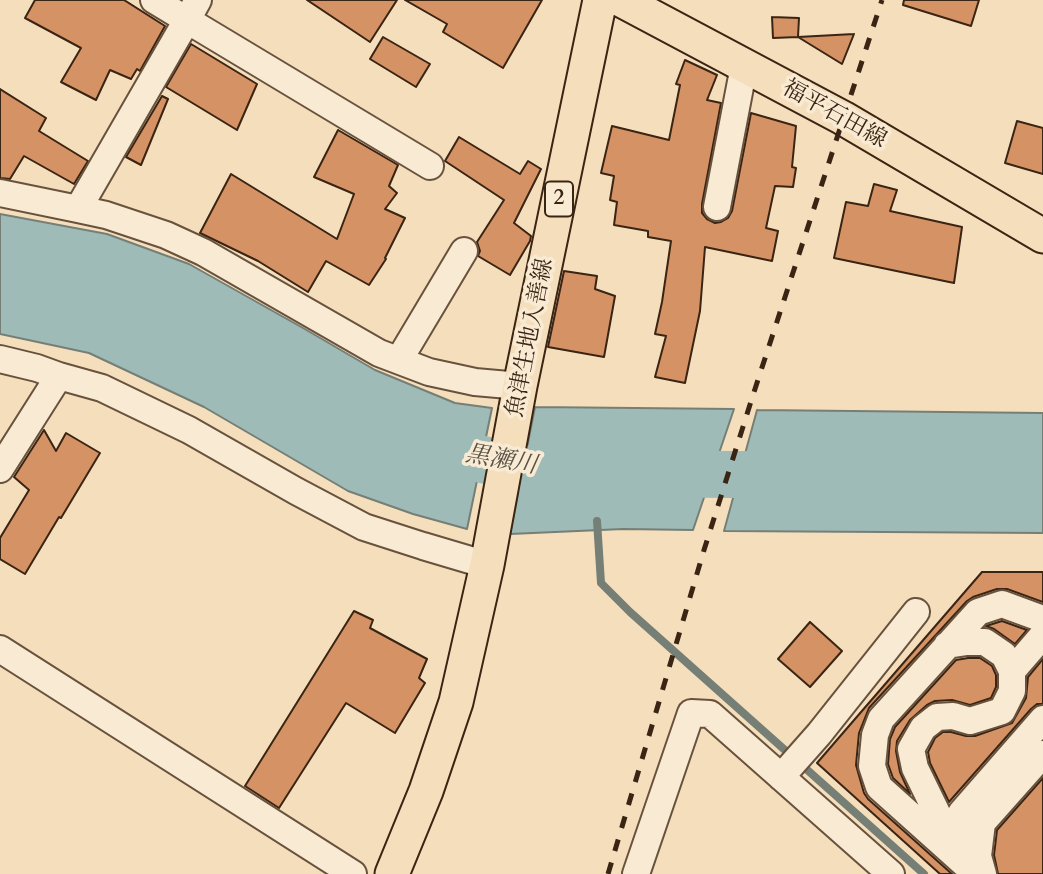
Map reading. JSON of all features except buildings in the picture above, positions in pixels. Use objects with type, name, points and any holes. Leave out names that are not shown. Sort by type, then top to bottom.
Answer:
[{"type":"main road","name":"魚津生地入善線","points":[[392,874],[426,791],[456,702],[489,553],[600,0]]},
{"type":"main road","name":"福平石田線","points":[[621,0],[843,118],[1043,236]]},
{"type":"street","points":[[154,0],[192,10],[430,166]]},
{"type":"street","points":[[78,209],[192,10]]},
{"type":"street","points":[[716,207],[744,66]]},
{"type":"street","points":[[0,193],[106,215],[166,235],[203,252],[379,353],[429,372],[520,392]]},
{"type":"street","points":[[399,360],[464,251]]},
{"type":"street","points":[[0,359],[102,388],[189,430],[364,527],[423,547],[489,553]]},
{"type":"street","points":[[4,452],[59,376]]},
{"type":"street","points":[[968,867],[879,787],[872,766],[875,735],[881,719],[978,612],[1002,604],[1043,619]]},
{"type":"street","points":[[781,777],[819,734],[916,612]]},
{"type":"street","points":[[1012,671],[1043,635]]},
{"type":"street","points":[[947,645],[985,642],[1004,655],[1012,671],[1012,691],[1002,711],[970,721],[953,716],[936,717],[923,728],[911,749],[915,768],[968,867]]},
{"type":"street","points":[[0,649],[353,874]]},
{"type":"street","points":[[636,874],[691,713],[710,714],[891,874]]},
{"type":"street","points":[[968,867],[961,813],[1043,719]]},
{"type":"street","points":[[983,874],[978,856],[982,823],[1039,766]]},
{"type":"water","points":[[0,214],[107,234],[189,264],[375,370],[455,403],[492,408],[467,529],[413,514],[348,491],[204,407],[89,353],[0,334]]},
{"type":"water","points":[[535,407],[734,409],[693,530],[623,529],[510,534]]},
{"type":"water","points":[[757,410],[1043,413],[1043,533],[724,531]]},
{"type":"waterway","name":"黒瀬川","points":[[420,445],[524,469],[805,475]]},
{"type":"waterway","points":[[597,521],[601,583],[630,612],[924,874]]},
{"type":"railway","points":[[608,874],[704,550],[882,0]]}]
